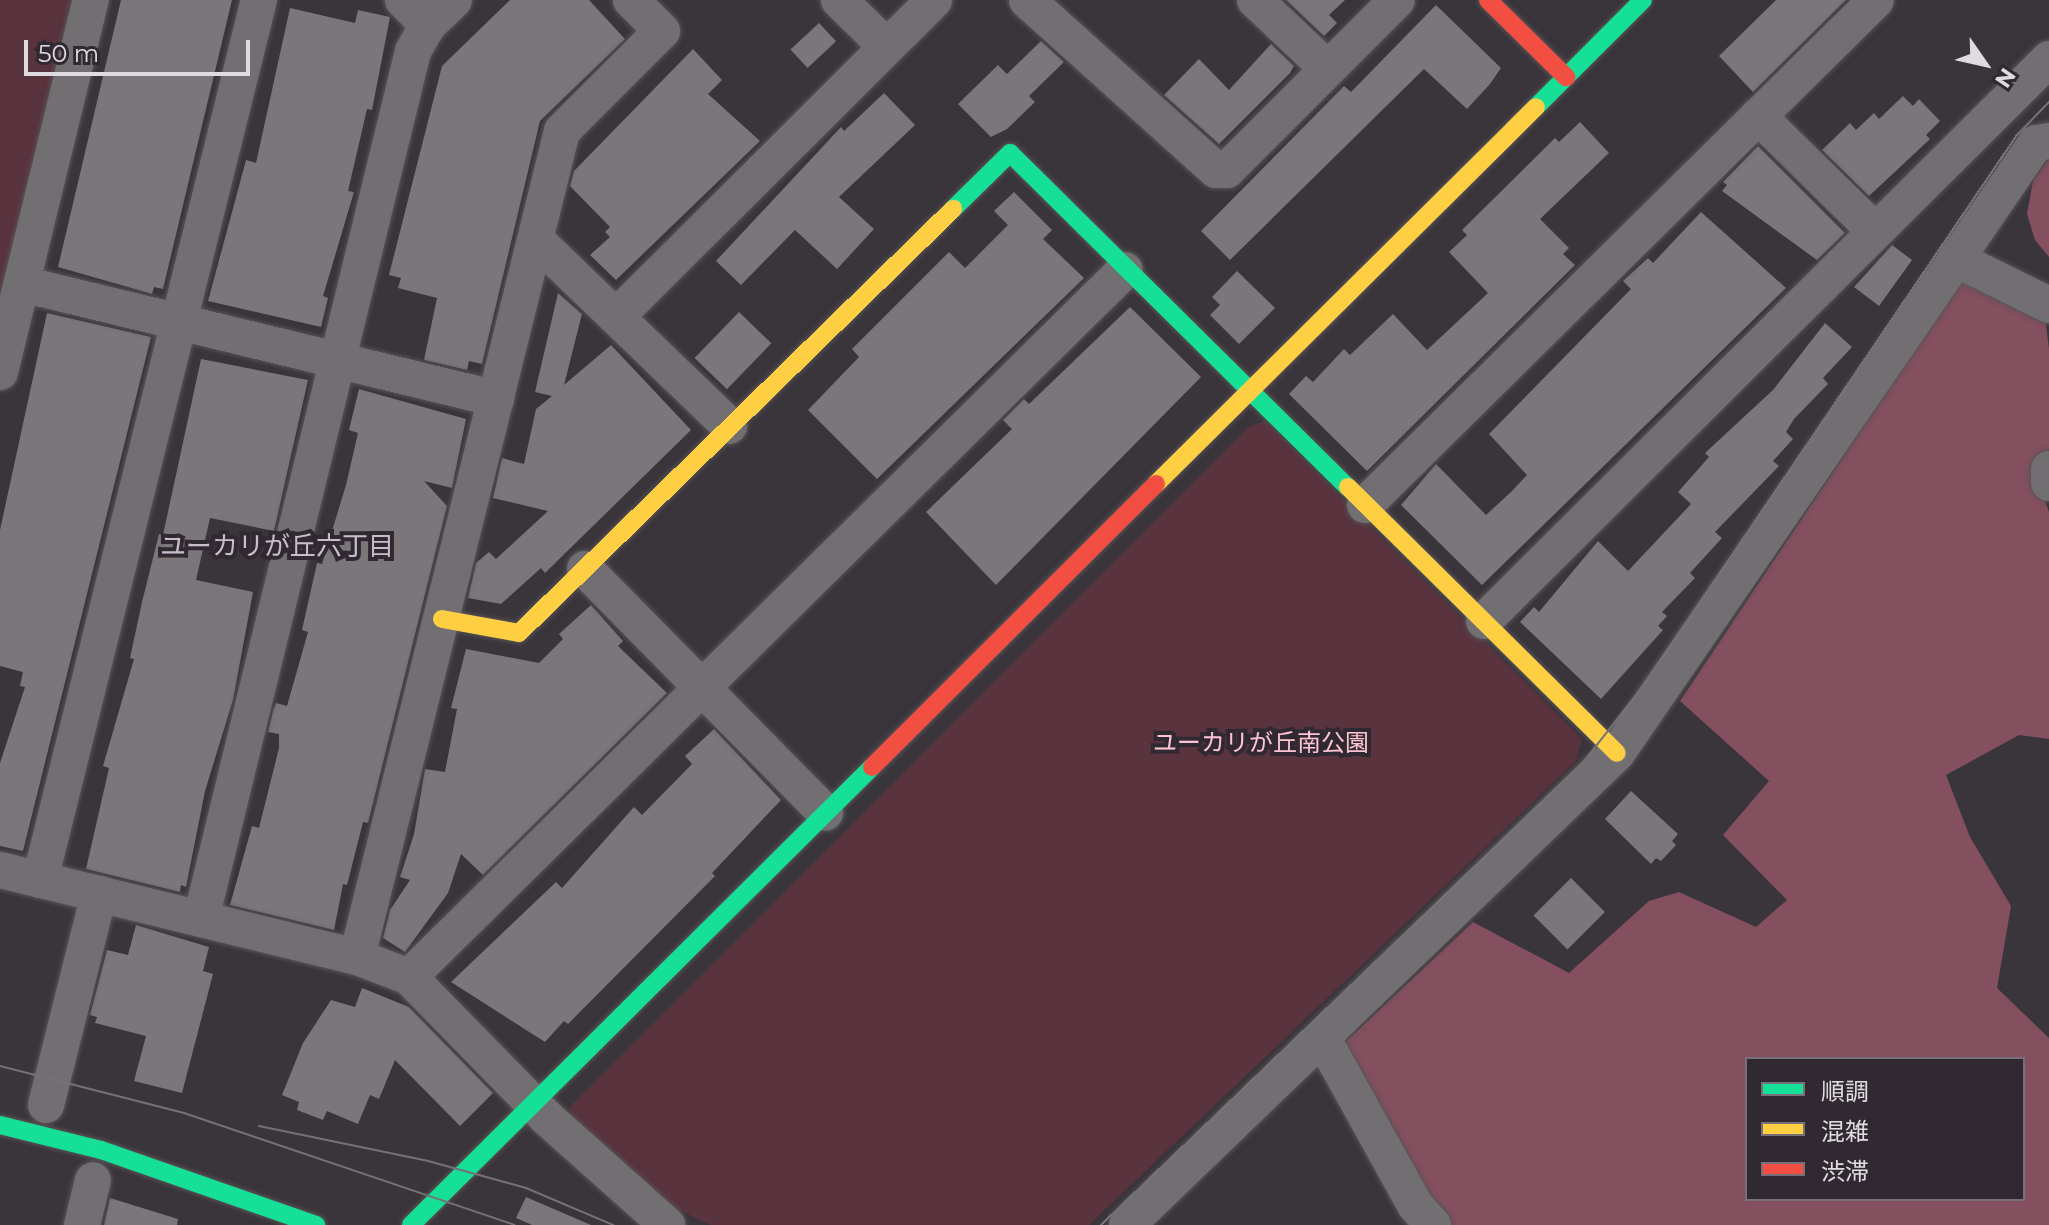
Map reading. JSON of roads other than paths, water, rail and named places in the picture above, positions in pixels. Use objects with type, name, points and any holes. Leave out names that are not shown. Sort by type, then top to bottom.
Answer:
[{"type":"street","points":[[0,372],[91,0]]},
{"type":"street","points":[[40,880],[259,0]]},
{"type":"street","points":[[201,919],[413,51],[416,12],[454,0]]},
{"type":"street","points":[[357,957],[562,131],[662,31],[631,0]]},
{"type":"street","points":[[839,0],[886,46]]},
{"type":"street","points":[[618,315],[934,0]]},
{"type":"street","points":[[1027,0],[1216,170],[1227,170],[1397,0]]},
{"type":"street","points":[[1255,0],[1328,69]]},
{"type":"street","points":[[1488,0],[1566,77]]},
{"type":"street","points":[[411,1225],[1643,0]]},
{"type":"street","points":[[1365,505],[1876,0]]},
{"type":"street","points":[[1484,621],[2049,59]]},
{"type":"street","points":[[1758,116],[1875,231]]},
{"type":"street","points":[[1127,1225],[1617,753],[2036,143],[2049,141]]},
{"type":"street","points":[[442,619],[519,633],[1010,153],[1617,753]]},
{"type":"street","points":[[536,240],[618,315],[729,426]]},
{"type":"street","points":[[1956,259],[2049,305]]},
{"type":"street","points":[[409,977],[1125,270]]},
{"type":"street","points":[[22,284],[496,399]]},
{"type":"street","points":[[2049,469],[2049,483]]},
{"type":"street","points":[[585,569],[825,812]]},
{"type":"street","points":[[0,870],[357,957],[409,977],[532,1103],[650,1215],[667,1225]]},
{"type":"street","points":[[46,1105],[99,894]]},
{"type":"street","points":[[1322,1037],[1415,1205],[1433,1225]]},
{"type":"street","points":[[0,1125],[101,1150],[316,1225]]},
{"type":"street","points":[[82,1225],[93,1180]]},
{"type":"tram line","points":[[1101,1225],[1581,765],[1644,685],[2017,135],[2049,102]]},
{"type":"tram line","points":[[0,1066],[184,1113],[515,1225]]},
{"type":"tram line","points":[[259,1126],[428,1161],[526,1188],[613,1225]]},
{"type":"district","name":"ユーカリが丘六丁目","points":[[277,547]]},
{"type":"park label","name":"ユーカリが丘南公園","points":[[1261,743]]}]
